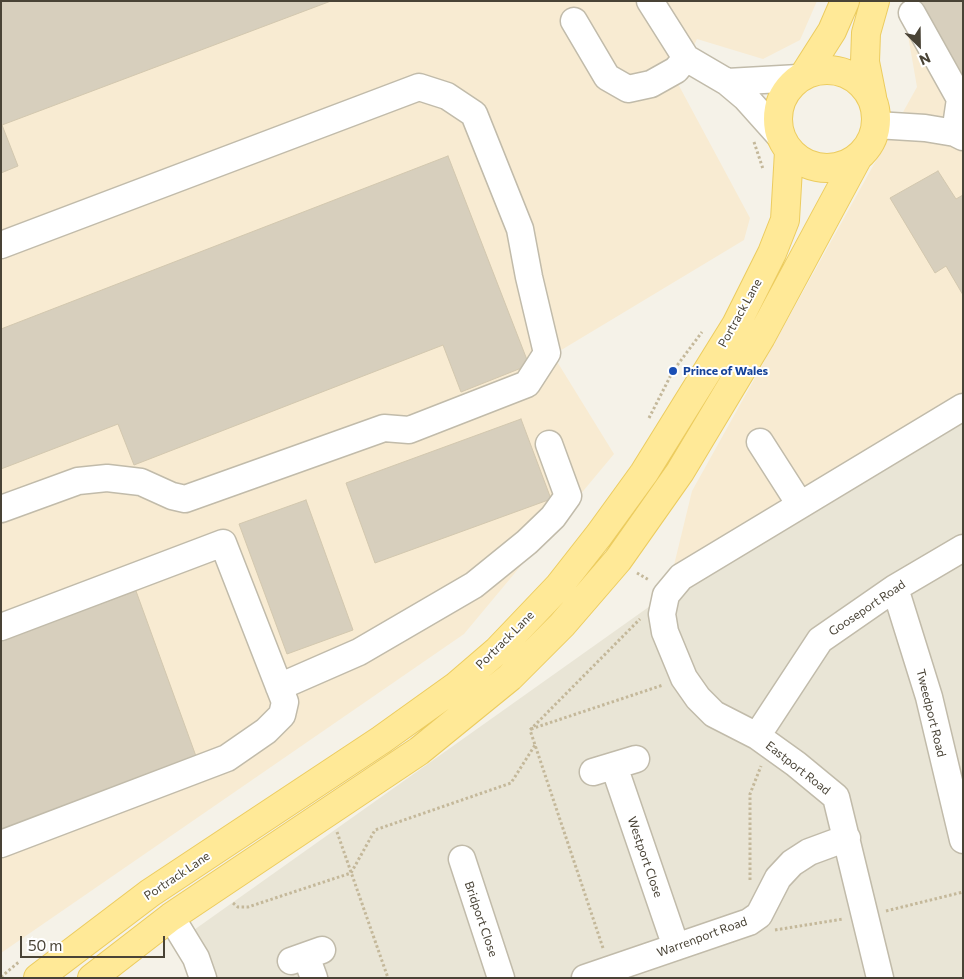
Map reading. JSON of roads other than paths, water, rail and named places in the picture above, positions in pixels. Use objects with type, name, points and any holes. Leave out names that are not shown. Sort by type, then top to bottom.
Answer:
[{"type":"main road","points":[[845,1],[832,30],[801,76],[790,86],[781,100],[778,118],[785,143],[805,163],[824,168],[842,166],[858,158]]},
{"type":"main road","points":[[92,978],[171,916],[419,751],[510,677],[562,625],[618,560],[680,472],[751,354],[858,158],[870,143],[876,125],[876,111],[865,62],[866,33],[875,1]]},
{"type":"main road","points":[[801,76],[824,69],[844,72],[861,82],[872,97]]},
{"type":"main road","name":"Portrack Lane","points":[[30,969],[150,893],[381,740],[455,687],[498,650],[558,586],[599,535],[644,473],[736,325],[772,254],[785,220],[785,143]]},
{"type":"street","points":[[650,1],[686,58],[727,82],[746,98],[785,143]]},
{"type":"street","points":[[876,125],[925,128],[959,135],[960,99],[919,43],[912,13]]},
{"type":"street","points":[[574,21],[607,77],[628,89],[651,84],[676,70],[686,58]]},
{"type":"street","points":[[727,82],[801,76]]},
{"type":"street","points":[[1,245],[420,87],[448,96],[474,114],[520,229],[547,353],[527,384],[409,430],[384,428],[185,499],[172,496],[141,482],[107,478],[78,480],[1,509]]},
{"type":"street","points":[[760,442],[799,503],[963,407]]},
{"type":"street","points":[[279,687],[359,652],[465,590],[527,542],[553,516],[568,496],[549,444]]},
{"type":"street","name":"Eastport Road","points":[[799,503],[681,577],[666,595],[662,614],[665,632],[684,678],[698,698],[714,714],[763,741],[796,764],[836,797],[880,978]]},
{"type":"street","points":[[1,627],[223,543],[285,702],[282,715],[266,731],[227,758],[1,844]]},
{"type":"street","name":"Gooseport Road","points":[[763,741],[820,640],[895,588],[963,548]]},
{"type":"street","name":"Tweedport Road","points":[[895,588],[928,697],[963,840]]},
{"type":"street","name":"Westport Close","points":[[615,766],[676,947]]},
{"type":"street","name":"Warrenport Road","points":[[585,978],[749,922],[758,915],[768,900],[778,878],[792,863],[809,852],[847,838]]},
{"type":"street","name":"Bridport Close","points":[[462,859],[501,978]]},
{"type":"street","points":[[171,916],[196,958],[203,978]]},
{"type":"place","name":"Prince of Wales","points":[[673,371]]}]
